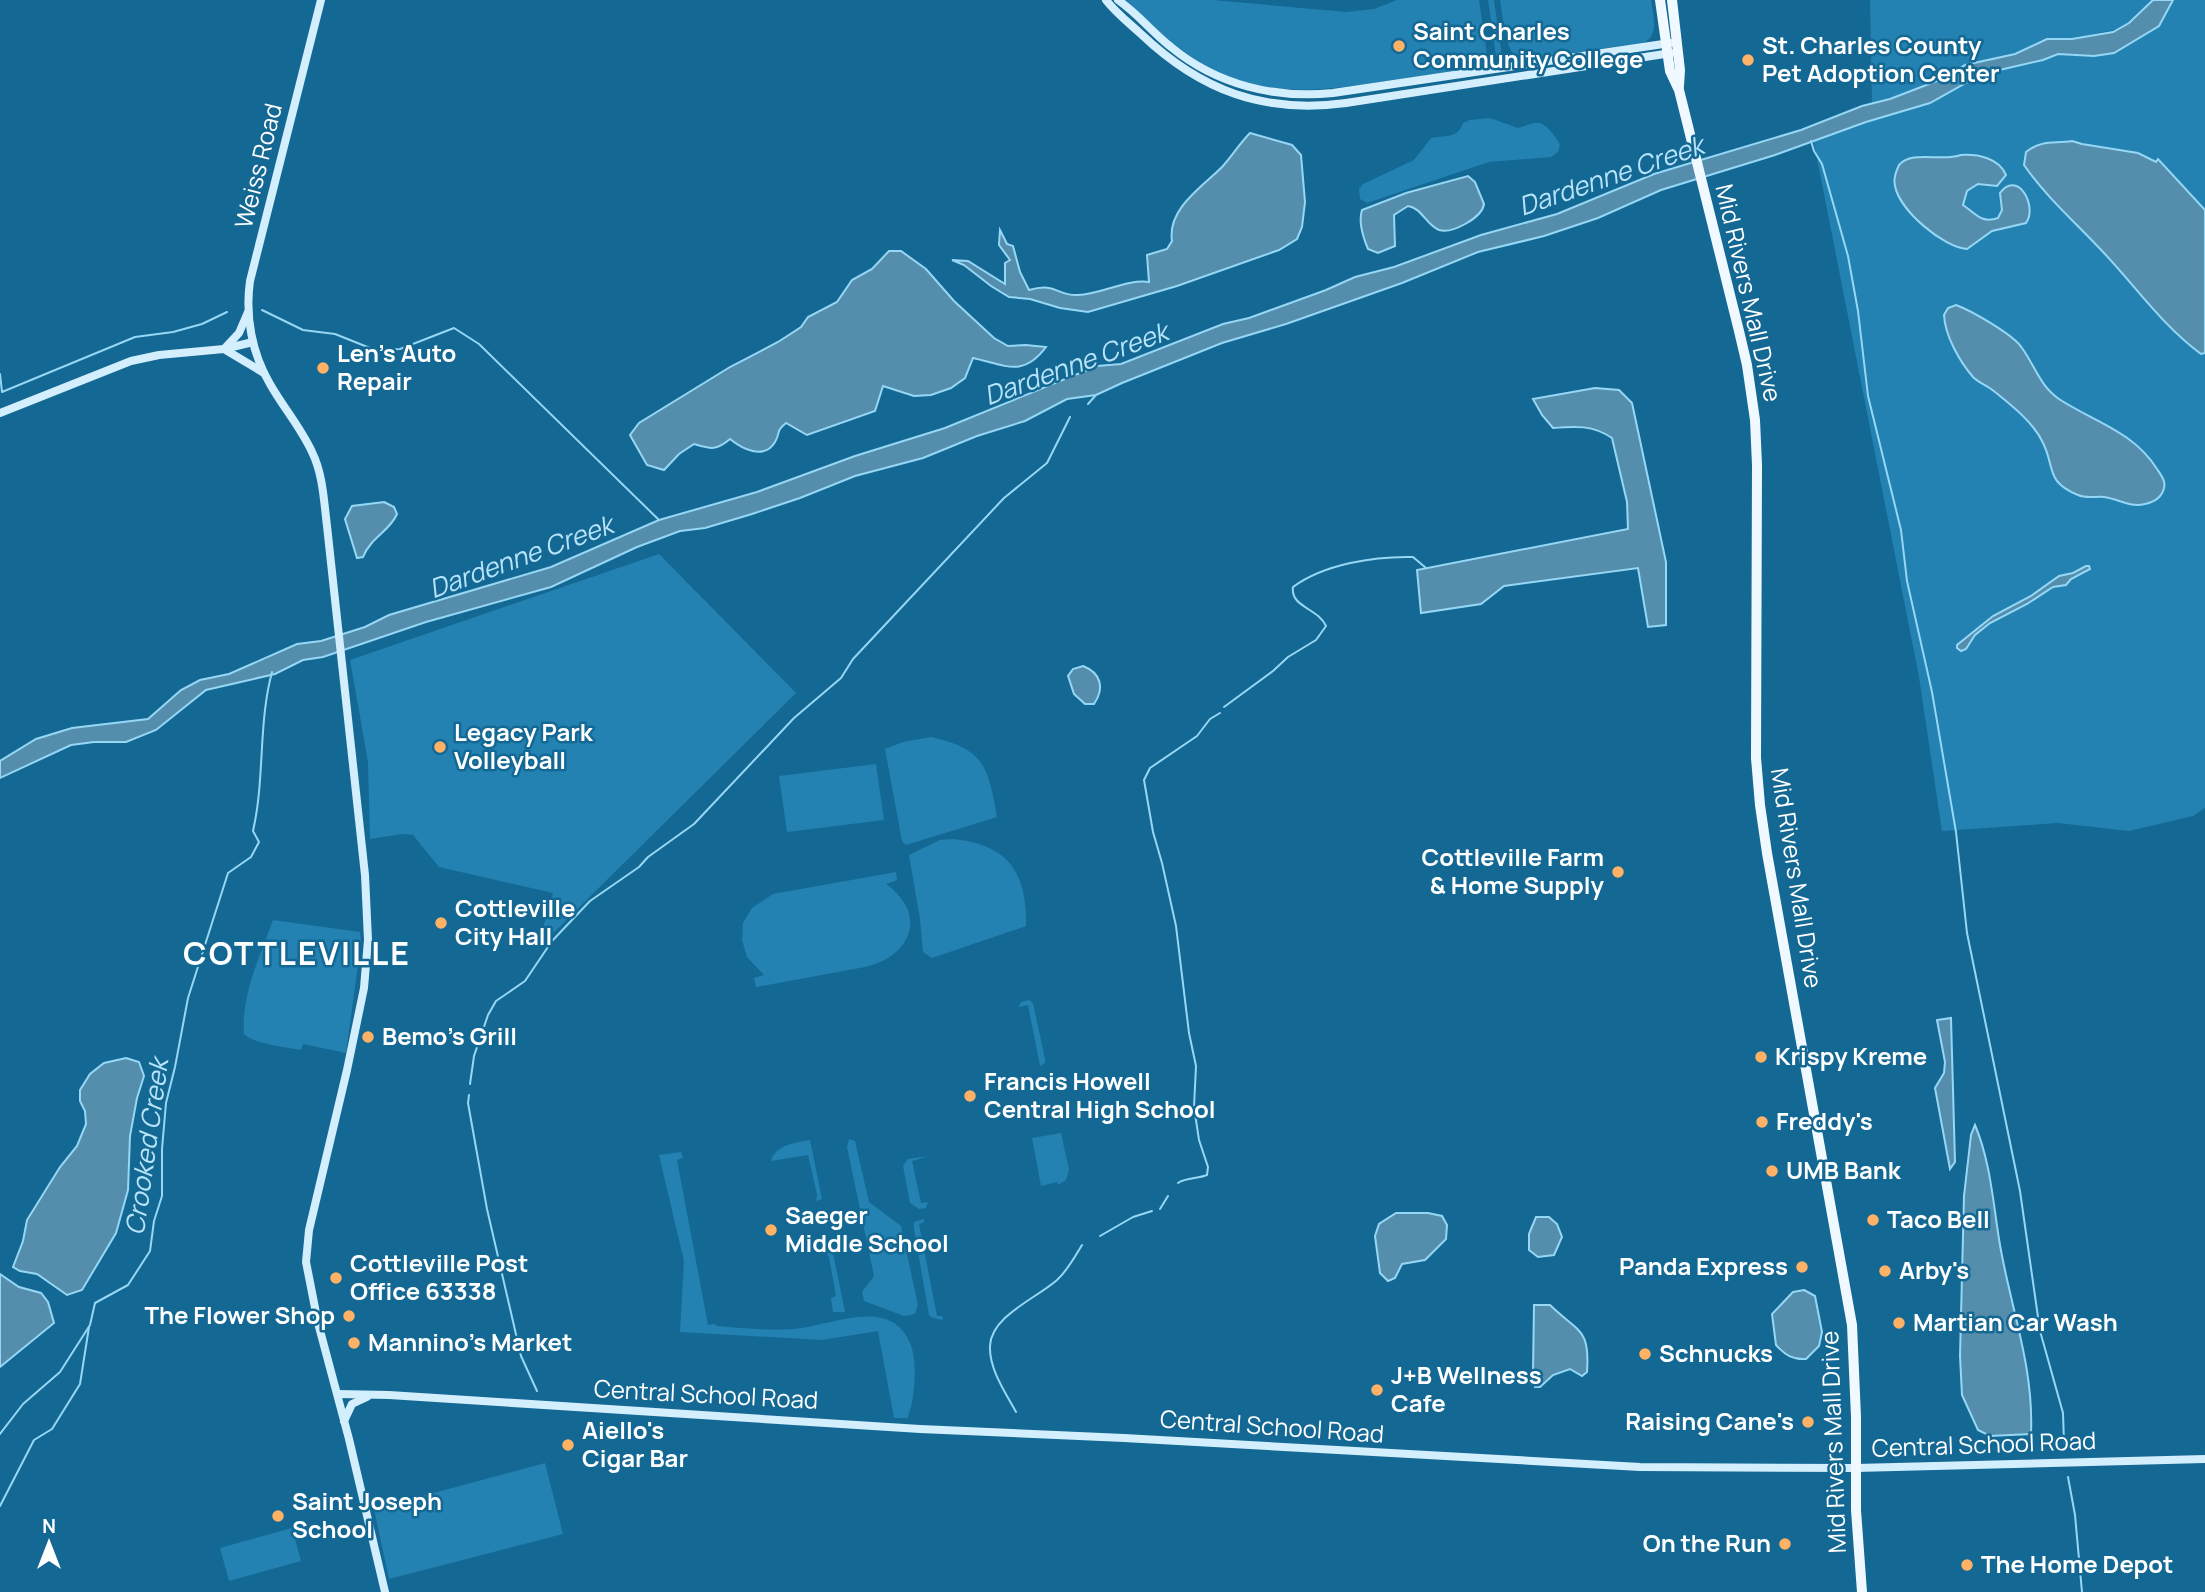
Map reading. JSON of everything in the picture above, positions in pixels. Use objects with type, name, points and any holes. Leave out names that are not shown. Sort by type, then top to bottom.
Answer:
[{"type":"main road","name":"Weiss Road","points":[[321,0],[250,281],[248,312],[253,342],[264,373],[314,455],[323,495],[366,888],[368,951],[364,988],[306,1250],[307,1275],[385,1592]]},
{"type":"main road","points":[[1106,0],[1154,47],[1191,74],[1232,93],[1278,104],[1335,104],[1677,47]]},
{"type":"main road","points":[[1118,0],[1169,46],[1198,66],[1240,85],[1286,94],[1333,93],[1666,49]]},
{"type":"main road","name":"Mid Rivers Mall Drive","points":[[1660,0],[1670,71],[1679,90]]},
{"type":"main road","name":"Mid Rivers Mall Drive","points":[[1672,0],[1679,90],[1739,331],[1754,411],[1757,465],[1757,782],[1765,843],[1852,1325],[1861,1592]]},
{"type":"main road","points":[[224,349],[234,340],[248,312]]},
{"type":"main road","points":[[0,413],[131,361],[159,355],[224,349],[253,342]]},
{"type":"main road","points":[[224,349],[264,373]]},
{"type":"main road","name":"Central School Road","points":[[338,1394],[375,1394],[920,1429],[1124,1437],[1567,1464],[1678,1468],[1856,1468],[2205,1459]]},
{"type":"main road","points":[[344,1421],[352,1404],[375,1394]]},
{"type":"shaded area","name":"Saint Charles Community College","points":[[1126,0],[1212,0],[1346,12],[1374,9],[1397,0],[1479,0],[1487,54],[1484,62],[1476,68],[1464,70],[1310,90],[1265,87],[1221,74],[1199,62],[1170,41]]},
{"type":"shaded area","points":[[1488,0],[1494,0],[1502,56],[1500,58],[1496,56]]},
{"type":"shaded area","points":[[1500,0],[1651,0],[1654,30],[1643,43],[1520,60],[1508,43]]},
{"type":"shaded area","points":[[1870,0],[2205,0],[2205,808],[2193,816],[2129,831],[2058,823],[1942,831],[1919,677],[1812,133],[2000,63],[2106,41],[2118,29],[2072,39],[2047,39],[2015,54],[1965,65],[1942,79],[1872,103]]},
{"type":"shaded area","points":[[2153,0],[2173,0],[2159,26],[2114,53],[2094,56],[2058,54],[1982,74],[1930,103],[1661,190],[1598,218],[1544,236],[1478,252],[1402,283],[1286,324],[1222,343],[1096,395],[1067,399],[1025,421],[977,436],[923,458],[855,476],[752,514],[705,528],[680,531],[637,547],[551,587],[426,622],[323,657],[303,660],[275,674],[206,690],[156,730],[126,742],[71,745],[0,778],[0,761],[36,739],[72,728],[148,719],[181,690],[200,680],[229,674],[297,644],[321,641],[365,627],[389,615],[551,567],[659,520],[757,492],[855,456],[945,428],[1097,366],[1121,364],[1355,277],[1394,267],[1481,235],[1557,214],[1654,174],[1801,130],[1862,106],[1890,99],[1942,79],[1965,65],[2015,54],[2047,39],[2072,39],[2113,32],[2129,23]]},
{"type":"shaded area","points":[[1490,118],[1518,128],[1534,123],[1542,124],[1560,144],[1558,152],[1551,157],[1489,162],[1367,203],[1360,199],[1359,189],[1363,184],[1414,160],[1431,138],[1454,134],[1463,123],[1470,120]]},
{"type":"shaded area","points":[[1250,133],[1292,145],[1301,155],[1305,202],[1302,227],[1297,239],[1279,250],[1177,286],[1088,312],[1009,297],[964,265],[952,260],[968,261],[1005,284],[1005,263],[1010,260],[999,245],[1000,230],[1007,244],[1013,246],[1020,272],[1029,290],[1051,288],[1065,294],[1078,295],[1149,282],[1147,255],[1167,249],[1172,241],[1172,229],[1180,209],[1222,167]]},
{"type":"shaded area","points":[[2072,141],[2138,153],[2156,162],[2158,159],[2205,210],[2205,353],[2201,354],[2187,343],[2162,319],[2024,165],[2026,152],[2032,148]]},
{"type":"shaded area","points":[[1961,155],[1987,158],[2003,169],[2006,175],[1997,186],[1978,184],[1967,191],[1963,205],[1983,219],[1998,218],[2002,210],[2000,193],[2013,185],[2024,193],[2030,208],[2026,223],[1992,231],[1967,249],[1946,242],[1924,226],[1905,206],[1894,183],[1899,165],[1912,158]]},
{"type":"shaded area","points":[[1468,176],[1475,182],[1484,204],[1478,215],[1445,231],[1439,230],[1417,210],[1408,206],[1394,215],[1395,246],[1378,253],[1368,249],[1361,224],[1362,210],[1406,193]]},
{"type":"shaded area","points":[[889,251],[901,251],[926,269],[954,301],[994,338],[1008,346],[1046,347],[1038,357],[1021,366],[1004,366],[973,358],[965,378],[951,388],[931,395],[914,396],[883,386],[875,411],[807,435],[786,423],[779,430],[775,442],[765,451],[746,449],[730,439],[713,448],[694,444],[679,454],[664,470],[647,465],[630,435],[639,423],[801,327],[808,317],[837,302],[852,280],[872,269]]},
{"type":"shaded area","points":[[1956,305],[1992,324],[2018,343],[2052,394],[2136,445],[2163,478],[2164,488],[2159,496],[2148,503],[2134,505],[2104,497],[2081,496],[2060,484],[2055,479],[2046,450],[2033,427],[2008,402],[1973,377],[1958,356],[1950,340],[1944,315],[1948,308]]},
{"type":"shaded area","points":[[1595,388],[1619,390],[1632,403],[1666,562],[1666,625],[1648,627],[1638,568],[1504,586],[1481,604],[1421,613],[1417,570],[1628,529],[1627,502],[1612,438],[1584,427],[1553,428],[1533,399]]},
{"type":"shaded area","points":[[384,502],[394,507],[397,514],[363,557],[357,558],[345,519],[352,506]]},
{"type":"shaded area","points":[[659,554],[796,693],[537,949],[553,893],[439,867],[413,835],[370,839],[368,762],[350,660]]},
{"type":"shaded area","points":[[2086,566],[2090,569],[2071,579],[2066,585],[2053,587],[1990,623],[1975,635],[1966,649],[1961,651],[1957,648],[1957,645],[1993,616],[2031,596],[2059,576]]},
{"type":"shaded area","points":[[1083,666],[1094,673],[1099,682],[1099,692],[1094,704],[1085,704],[1074,694],[1068,676],[1073,669]]},
{"type":"shaded area","points":[[931,737],[963,748],[981,763],[990,785],[997,817],[906,845],[902,841],[885,749],[903,742]]},
{"type":"shaded area","points":[[876,764],[884,820],[787,832],[779,776]]},
{"type":"shaded area","points":[[952,839],[987,847],[1010,864],[1023,890],[1026,926],[932,958],[923,952],[909,855],[940,840]]},
{"type":"shaded area","points":[[896,872],[897,880],[886,884],[907,908],[910,921],[909,933],[894,954],[865,967],[756,987],[754,978],[764,975],[747,957],[742,940],[743,923],[752,908],[773,894]]},
{"type":"shaded area","points":[[273,920],[360,932],[361,943],[346,1053],[303,1044],[301,1050],[279,1046],[255,1040],[244,1034],[248,990]]},
{"type":"shaded area","points":[[1029,1000],[1033,1003],[1045,1059],[1045,1063],[1040,1066],[1028,1005],[1019,1007],[1021,1002]]},
{"type":"shaded area","points":[[1951,1018],[1955,1162],[1950,1169],[1935,1088],[1944,1073],[1945,1062],[1937,1020]]},
{"type":"shaded area","points":[[126,1058],[139,1062],[144,1076],[130,1136],[128,1190],[116,1233],[82,1290],[67,1295],[37,1274],[13,1267],[23,1241],[27,1220],[60,1167],[77,1146],[86,1124],[80,1090],[90,1074],[104,1063]]},
{"type":"shaded area","points":[[1975,1125],[1988,1169],[2000,1245],[2021,1338],[2029,1385],[2031,1434],[1990,1436],[1978,1430],[1962,1395],[1960,1356],[1964,1196],[1971,1135]]},
{"type":"shaded area","points":[[1061,1133],[1069,1170],[1066,1180],[1058,1185],[1057,1182],[1041,1186],[1032,1138]]},
{"type":"shaded area","points":[[849,1139],[855,1141],[869,1202],[901,1226],[918,1305],[915,1314],[904,1316],[864,1301],[862,1292],[874,1276],[847,1147]]},
{"type":"shaded area","points":[[810,1140],[822,1199],[816,1201],[817,1194],[808,1155],[771,1161],[782,1148]]},
{"type":"shaded area","points":[[681,1152],[683,1158],[677,1160],[708,1325],[784,1330],[858,1317],[889,1320],[901,1328],[914,1357],[914,1388],[908,1418],[894,1418],[878,1331],[822,1340],[680,1332],[684,1261],[659,1155]]},
{"type":"shaded area","points":[[929,1156],[912,1161],[921,1203],[928,1202],[926,1208],[919,1209],[910,1203],[903,1166],[908,1159]]},
{"type":"shaded area","points":[[1396,1213],[1442,1216],[1447,1225],[1446,1239],[1425,1260],[1402,1264],[1395,1278],[1388,1281],[1380,1273],[1375,1236],[1379,1224]]},
{"type":"shaded area","points":[[1536,1217],[1549,1217],[1557,1224],[1562,1237],[1554,1255],[1538,1257],[1529,1250],[1529,1234]]},
{"type":"shaded area","points":[[924,1219],[924,1222],[919,1224],[937,1316],[942,1316],[943,1320],[929,1315],[914,1229],[914,1222]]},
{"type":"shaded area","points":[[828,1250],[828,1253],[833,1253],[845,1312],[833,1312],[831,1298],[836,1296],[829,1257],[825,1251]]},
{"type":"shaded area","points":[[0,1274],[19,1287],[41,1293],[48,1302],[54,1323],[0,1367]]},
{"type":"shaded area","points":[[1804,1290],[1815,1296],[1822,1332],[1819,1346],[1806,1359],[1797,1359],[1776,1345],[1772,1314],[1793,1292]]},
{"type":"shaded area","points":[[1534,1305],[1550,1305],[1581,1332],[1587,1347],[1587,1372],[1582,1376],[1570,1369],[1553,1375],[1540,1387],[1535,1387]]},
{"type":"shaded area","points":[[545,1463],[563,1534],[389,1579],[374,1509]]},
{"type":"shaded area","points":[[292,1528],[301,1561],[229,1581],[220,1548]]},
{"type":"waterway","points":[[1811,141],[1822,164],[1848,256],[1858,311],[1868,396],[1901,530],[1907,581],[1932,692],[1956,832],[1967,933],[2020,1191],[2040,1331],[2063,1413],[2064,1443]]},
{"type":"waterway","points":[[262,310],[303,330],[335,334],[375,350],[400,349],[454,328],[479,344],[659,520]]},
{"type":"waterway","points":[[0,374],[2,392],[135,337],[173,332],[202,324],[227,312]]},
{"type":"waterway","points":[[1088,404],[1096,395]]},
{"type":"waterway","points":[[470,1084],[474,1056],[488,1015],[496,1001],[525,981],[552,941],[590,901],[694,824],[794,718],[841,678],[853,659],[1004,498],[1047,463],[1070,417]]},
{"type":"waterway","points":[[1224,707],[1288,657],[1316,640],[1326,626],[1317,615],[1296,599],[1293,587],[1319,572],[1367,560],[1413,557],[1426,568]]},
{"type":"waterway","name":"Crooked Creek","points":[[0,1434],[23,1404],[60,1372],[90,1325],[95,1303],[128,1285],[150,1251],[154,1221],[162,1196],[166,1103],[188,998],[228,873],[251,857],[259,842],[253,831],[265,711],[272,672]]},
{"type":"waterway","points":[[1178,1183],[1207,1175],[1208,1167],[1199,1140],[1194,1107],[1196,1066],[1189,1033],[1176,926],[1153,832],[1144,780],[1150,768],[1197,736],[1210,719],[1220,713]]},
{"type":"waterway","points":[[469,1095],[468,1103],[487,1209],[521,1356],[537,1391]]},
{"type":"waterway","points":[[1160,1209],[1168,1196]]},
{"type":"waterway","points":[[1100,1236],[1133,1217],[1152,1211]]},
{"type":"waterway","points":[[1016,1412],[992,1363],[992,1335],[1016,1308],[1061,1276],[1082,1245]]},
{"type":"waterway","points":[[0,1506],[34,1440],[52,1429],[80,1384],[89,1327]]},
{"type":"waterway","points":[[2068,1477],[2075,1515],[2082,1592]]},
{"type":"place","name":"Saint Charles Community College","points":[[1399,46]]},
{"type":"place","name":"St. Charles County Pet Adoption Center","points":[[1748,60]]},
{"type":"place","name":"Len's Auto Repair","points":[[323,368]]},
{"type":"place","name":"Legacy Park Volleyball","points":[[440,747]]},
{"type":"place","name":"Cottleville Farm & Home Supply","points":[[1618,872]]},
{"type":"place","name":"Cottleville City Hall","points":[[441,923]]},
{"type":"place","name":"Bemo's Grill","points":[[368,1037]]},
{"type":"place","name":"Krispy Kreme","points":[[1761,1057]]},
{"type":"place","name":"Francis Howell Central High School","points":[[970,1096]]},
{"type":"place","name":"Freddy's","points":[[1762,1122]]},
{"type":"place","name":"UMB Bank","points":[[1772,1171]]},
{"type":"place","name":"Taco Bell","points":[[1873,1220]]},
{"type":"place","name":"Saeger Middle School","points":[[771,1230]]},
{"type":"place","name":"Panda Express","points":[[1802,1267]]},
{"type":"place","name":"Arby's","points":[[1885,1271]]},
{"type":"place","name":"Cottleville Post Office 63338","points":[[336,1278]]},
{"type":"place","name":"The Flower Shop","points":[[349,1316]]},
{"type":"place","name":"Martian Car Wash","points":[[1899,1323]]},
{"type":"place","name":"Mannino's Market","points":[[354,1343]]},
{"type":"place","name":"Schnucks","points":[[1645,1354]]},
{"type":"place","name":"J+B Wellness Cafe","points":[[1377,1390]]},
{"type":"place","name":"Raising Cane's","points":[[1808,1422]]},
{"type":"place","name":"Aiello's Cigar Bar","points":[[568,1445]]},
{"type":"place","name":"Saint Joseph School","points":[[278,1516]]},
{"type":"place","name":"On the Run","points":[[1785,1544]]},
{"type":"place","name":"The Home Depot","points":[[1967,1565]]},
{"type":"district","name":"COTTLEVILLE","points":[[297,954]]},
{"type":"water label","name":"Dardenne Creek","points":[[1611,176]]},
{"type":"water label","name":"Dardenne Creek","points":[[1076,364]]},
{"type":"water label","name":"Dardenne Creek","points":[[521,557]]}]
